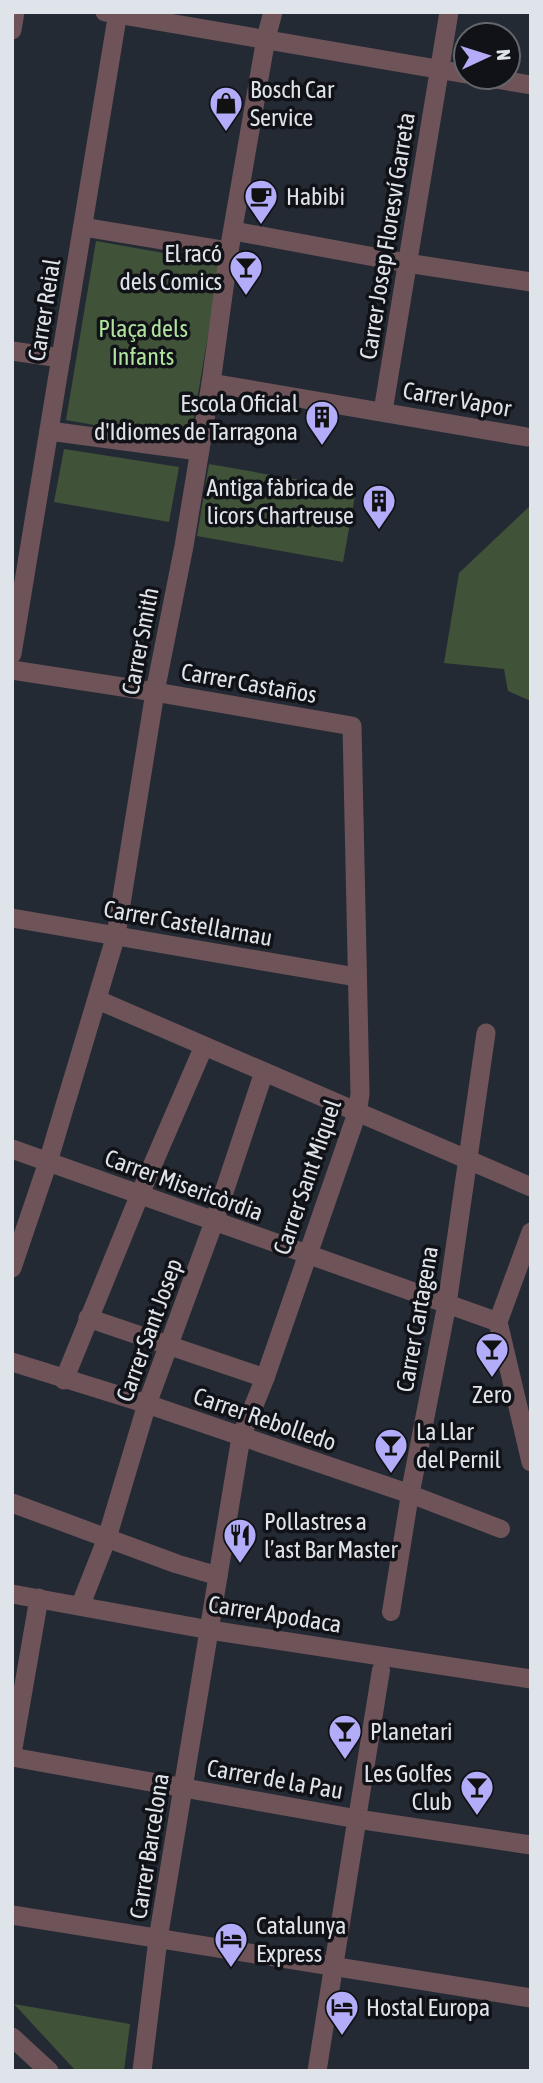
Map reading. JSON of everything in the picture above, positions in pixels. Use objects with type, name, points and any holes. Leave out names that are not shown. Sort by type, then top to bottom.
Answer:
[{"type":"street","points":[[12,30],[15,12]]},
{"type":"street","name":"Carrer Smith","points":[[12,1268],[48,1162],[116,935],[155,692],[184,546],[211,383],[229,251],[266,38],[273,12]]},
{"type":"street","name":"Carrer Josep Floresví Garreta","points":[[383,411],[449,12]]},
{"type":"street","points":[[114,13],[452,71]]},
{"type":"street","name":"Carrer Reial","points":[[12,654],[83,227],[114,13]]},
{"type":"street","points":[[83,227],[229,251]]},
{"type":"street","points":[[234,231],[407,264],[531,282]]},
{"type":"street","points":[[12,351],[61,358]]},
{"type":"street","name":"Carrer Vapor","points":[[211,383],[527,437]]},
{"type":"street","points":[[49,431],[199,451]]},
{"type":"street","name":"Carrer Castaños","points":[[12,670],[352,726]]},
{"type":"street","name":"Carrer Sant Miquel","points":[[209,1630],[241,1437],[265,1378],[357,1113],[360,1094],[352,726]]},
{"type":"street","name":"Carrer Castellarnau","points":[[12,918],[356,977]]},
{"type":"street","points":[[98,1000],[531,1187]]},
{"type":"street","name":"Carrer Cartagena","points":[[391,1612],[410,1494],[447,1304],[486,1033]]},
{"type":"street","points":[[64,1380],[204,1046]]},
{"type":"street","name":"Carrer Sant Josep","points":[[81,1604],[107,1538],[147,1404],[214,1222],[264,1072]]},
{"type":"street","name":"Carrer Misericòrdia","points":[[12,1149],[498,1322]]},
{"type":"street","points":[[531,1232],[498,1322],[531,1462]]},
{"type":"street","points":[[88,1318],[265,1378]]},
{"type":"street","name":"Carrer Rebolledo","points":[[12,1362],[147,1404],[410,1494],[500,1529]]},
{"type":"street","points":[[12,1503],[177,1564],[218,1576]]},
{"type":"street","name":"Carrer Apodaca","points":[[12,1594],[81,1604],[382,1663],[531,1679]]},
{"type":"street","points":[[12,1756],[39,1598]]},
{"type":"street","name":"Carrer Barcelona","points":[[142,2071],[159,1939],[209,1630]]},
{"type":"street","points":[[317,2071],[382,1663]]},
{"type":"street","name":"Carrer de la Pau","points":[[12,1756],[357,1819],[531,1845]]},
{"type":"street","points":[[12,1915],[531,1998]]},
{"type":"street","points":[[12,2037],[49,2071]]},
{"type":"green space","name":"Plaça dels Infants","points":[[96,241],[220,263],[190,442],[66,420]]},
{"type":"green space","points":[[64,449],[179,467],[169,522],[54,502]]},
{"type":"green space","points":[[209,464],[356,490],[343,562],[197,536]]},
{"type":"green space","points":[[531,505],[531,701],[508,691],[504,669],[444,663],[459,573]]},
{"type":"green space","points":[[14,2004],[130,2024],[124,2071],[76,2071]]},
{"type":"place","name":"Bosch Car Service","points":[[226,133]]},
{"type":"place","name":"Habibi","points":[[261,226]]},
{"type":"place","name":"El racó dels Comics","points":[[246,297]]},
{"type":"place","name":"Escola Oficial d'Idiomes de Tarragona","points":[[322,447]]},
{"type":"place","name":"Antiga fàbrica de licors Chartreuse","points":[[379,531]]},
{"type":"place","name":"Zero","points":[[492,1379]]},
{"type":"place","name":"La Llar del Pernil","points":[[391,1475]]},
{"type":"place","name":"Pollastres a l’ast Bar Master","points":[[240,1565]]},
{"type":"place","name":"Planetari","points":[[345,1761]]},
{"type":"place","name":"Les Golfes Club","points":[[477,1817]]},
{"type":"place","name":"Catalunya Express","points":[[231,1969]]},
{"type":"place","name":"Hostal Europa","points":[[342,2037]]}]
